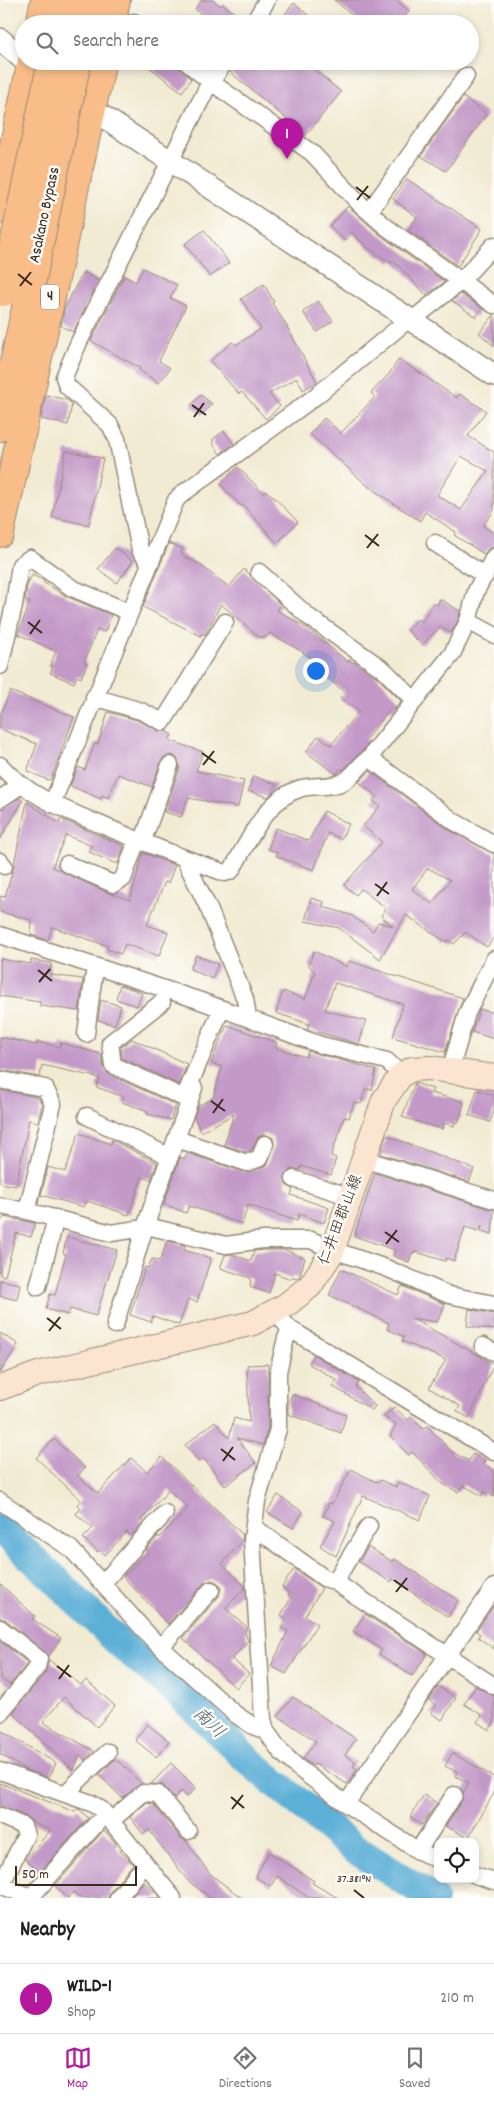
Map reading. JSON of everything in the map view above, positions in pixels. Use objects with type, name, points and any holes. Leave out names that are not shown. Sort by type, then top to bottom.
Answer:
[{"type":"highway","points":[[42,15],[45,0]]},
{"type":"highway","points":[[62,15],[65,0]]},
{"type":"highway","points":[[86,15],[89,0]]},
{"type":"highway","points":[[116,0],[123,15]]},
{"type":"highway","points":[[0,210],[36,70]]},
{"type":"highway","name":"Asakano Bypass","points":[[0,427],[10,300],[37,70]]},
{"type":"highway","name":"Asakano Bypass","points":[[10,300],[74,70]]},
{"type":"highway","name":"4","points":[[0,533],[100,70]]},
{"type":"main road","points":[[401,1075],[418,1068],[494,1077]]},
{"type":"main road","name":"仁井田郡山線","points":[[0,1388],[38,1374],[253,1323],[283,1321],[295,1299],[310,1286],[333,1250],[384,1100],[401,1075]]},
{"type":"street","points":[[258,15],[267,0]]},
{"type":"street","points":[[0,40],[15,49]]},
{"type":"street","points":[[0,62],[15,63]]},
{"type":"street","points":[[45,70],[92,108],[170,162],[494,375]]},
{"type":"street","points":[[196,70],[312,153],[369,212],[460,282],[494,305]]},
{"type":"street","points":[[149,562],[140,550],[117,439],[110,425],[67,386],[64,377],[79,347],[79,342],[210,82],[219,70]]},
{"type":"street","points":[[369,212],[466,76]]},
{"type":"street","points":[[52,804],[172,506],[182,494],[316,396],[403,324],[412,320],[460,282],[494,246]]},
{"type":"street","points":[[435,543],[484,576]]},
{"type":"street","points":[[0,765],[13,780],[52,804],[140,842],[225,873],[231,871],[269,810],[279,799],[302,788],[331,786],[342,783],[372,757],[452,654],[468,621],[476,591],[494,557]]},
{"type":"street","points":[[0,666],[14,605],[20,564],[30,558],[72,588],[129,612]]},
{"type":"street","points":[[259,572],[309,617],[384,670],[415,701]]},
{"type":"street","points":[[468,621],[494,635]]},
{"type":"street","points":[[94,697],[141,711],[163,722],[225,622]]},
{"type":"street","points":[[372,757],[376,763],[455,822],[494,844]]},
{"type":"street","points":[[67,864],[113,884],[123,879],[140,842],[170,765]]},
{"type":"street","points":[[0,799],[21,785]]},
{"type":"street","points":[[184,858],[209,909],[245,999],[248,1018]]},
{"type":"street","points":[[0,935],[248,1018],[321,1046],[387,1061],[401,1075]]},
{"type":"street","points":[[450,1071],[467,1013],[494,959]]},
{"type":"street","points":[[86,1034],[95,966]]},
{"type":"street","points":[[162,1002],[110,1043],[113,1065],[184,1098],[222,1010]]},
{"type":"street","points":[[0,1080],[45,1088],[53,1104],[27,1210]]},
{"type":"street","points":[[115,1325],[145,1227],[195,1088],[191,1083]]},
{"type":"street","points":[[87,1116],[170,1157]]},
{"type":"street","points":[[177,1139],[247,1163],[260,1158],[265,1144]]},
{"type":"street","points":[[364,1159],[494,1200]]},
{"type":"street","points":[[294,1179],[352,1197]]},
{"type":"street","points":[[0,1206],[27,1210],[112,1233],[145,1227],[220,1244],[303,1239],[318,1242],[333,1250],[386,1268],[449,1295],[494,1304]]},
{"type":"street","points":[[38,1287],[56,1218]]},
{"type":"street","points":[[283,1321],[494,1452]]},
{"type":"street","points":[[283,1321],[286,1338],[278,1372],[278,1429],[259,1495],[254,1527],[257,1635],[263,1720],[266,1731],[288,1760],[346,1804],[418,1851],[434,1858]]},
{"type":"street","points":[[0,1500],[71,1548],[161,1647],[235,1714],[253,1726],[266,1731]]},
{"type":"street","points":[[103,1583],[165,1513]]},
{"type":"street","points":[[337,1582],[369,1526]]},
{"type":"street","points":[[254,1527],[324,1578],[337,1582],[341,1588],[445,1656],[452,1657],[494,1686]]},
{"type":"street","points":[[346,1804],[445,1656],[494,1587]]},
{"type":"street","points":[[161,1647],[211,1590]]},
{"type":"street","points":[[0,1628],[39,1659],[37,1667],[0,1713]]},
{"type":"street","points":[[65,1794],[108,1752]]},
{"type":"street","points":[[0,1772],[65,1794],[102,1810],[104,1822],[173,1898]]},
{"type":"street","points":[[0,1816],[23,1826],[26,1835],[0,1885],[32,1898],[104,1822],[143,1793],[158,1794],[188,1831]]},
{"type":"street","points":[[418,1851],[454,1795]]},
{"type":"street","points":[[118,1898],[137,1874]]},
{"type":"street","points":[[479,1876],[494,1881]]},
{"type":"building","points":[[202,0],[213,0],[221,6],[223,4],[236,14],[202,15],[195,9]]},
{"type":"building","points":[[334,0],[396,0],[409,11],[406,15],[352,15]]},
{"type":"building","points":[[294,3],[308,15],[286,15],[285,14]]},
{"type":"building","points":[[153,70],[182,70],[191,79],[182,92]]},
{"type":"building","points":[[232,70],[315,70],[341,92],[306,135],[230,72]]},
{"type":"building","points":[[463,97],[487,114],[446,171],[421,156]]},
{"type":"building","points":[[407,179],[482,229],[458,266],[408,230],[417,217],[393,199]]},
{"type":"building","points":[[348,206],[379,234],[445,282],[426,295],[393,260],[391,263],[367,247],[352,233],[345,241],[330,226]]},
{"type":"building","points":[[204,230],[229,263],[210,277],[185,244]]},
{"type":"building","points":[[143,268],[177,285],[170,298],[186,306],[159,361],[170,368],[159,383],[139,370],[140,368],[91,341],[124,276],[136,282]]},
{"type":"building","points":[[83,272],[99,281],[73,332],[61,326],[64,309]]},
{"type":"building","points":[[264,284],[274,302],[272,303],[317,382],[303,390],[297,378],[269,394],[280,406],[266,419],[242,392],[239,394],[210,361],[232,342],[236,345],[261,329],[241,299]]},
{"type":"building","points":[[461,294],[482,308],[476,317],[452,301]]},
{"type":"building","points":[[318,301],[333,321],[317,332],[303,312]]},
{"type":"building","points":[[494,315],[494,346],[479,333]]},
{"type":"building","points":[[399,359],[457,398],[460,394],[486,411],[468,436],[494,452],[494,510],[483,526],[494,533],[494,547],[488,549],[484,554],[454,535],[456,532],[425,512],[420,521],[369,487],[310,434],[324,418],[341,433],[375,397],[371,393],[389,374]],"holes":[[[461,456],[488,471],[461,510],[437,495]]]},
{"type":"building","points":[[46,395],[67,400],[72,404],[68,425],[41,419]]},
{"type":"building","points":[[201,395],[212,404],[202,415],[191,405]]},
{"type":"building","points":[[224,431],[234,444],[220,454],[213,444],[213,439]]},
{"type":"building","points":[[66,451],[103,458],[89,525],[52,517]]},
{"type":"building","points":[[238,467],[263,493],[266,491],[275,498],[298,522],[277,543],[243,505],[241,506],[220,484]]},
{"type":"building","points":[[169,543],[183,549],[181,553],[185,557],[199,564],[229,587],[244,569],[281,605],[277,610],[308,629],[348,662],[349,660],[355,662],[378,678],[401,701],[394,710],[391,708],[366,739],[369,742],[363,750],[342,770],[340,769],[336,774],[306,752],[318,736],[331,745],[359,711],[340,699],[345,692],[319,672],[321,669],[309,660],[311,657],[270,633],[265,638],[263,636],[260,638],[221,604],[205,635],[202,633],[201,636],[143,607]]},
{"type":"building","points":[[115,548],[133,561],[117,583],[98,569]]},
{"type":"building","points":[[32,575],[68,597],[111,615],[105,632],[97,630],[84,662],[87,664],[81,678],[77,676],[74,683],[50,673],[53,667],[50,666],[56,651],[18,634],[30,602],[25,600],[27,586]]},
{"type":"building","points":[[440,599],[460,611],[459,618],[451,633],[440,627],[422,645],[407,630],[418,619],[422,622],[433,603],[437,605]]},
{"type":"building","points":[[10,691],[74,717],[51,779],[48,780],[27,771],[37,744],[0,729],[0,716]]},
{"type":"building","points":[[108,712],[137,720],[159,731],[166,731],[172,735],[169,740],[203,752],[196,771],[244,781],[238,807],[188,798],[181,817],[164,812],[180,768],[178,759],[173,755],[164,757],[161,761],[152,787],[118,774],[108,798],[102,795],[101,799],[70,786],[78,767],[85,770],[95,743],[98,744]]},
{"type":"building","points":[[370,771],[449,830],[494,854],[494,937],[487,947],[466,932],[454,944],[448,940],[446,942],[406,915],[380,959],[339,928],[305,921],[311,898],[324,902],[323,907],[351,915],[373,931],[378,922],[393,926],[381,916],[386,908],[361,889],[356,895],[344,885],[382,842],[363,826],[380,806],[373,801],[377,796],[359,782]],"holes":[[[428,868],[450,880],[432,904],[412,889]]]},
{"type":"building","points":[[253,776],[276,784],[273,792],[268,797],[248,791]]},
{"type":"building","points":[[19,798],[23,801],[0,839],[0,809]]},
{"type":"building","points":[[27,802],[59,823],[61,819],[124,846],[118,863],[114,863],[89,852],[92,846],[66,835],[52,867],[109,893],[130,900],[143,853],[175,865],[168,883],[165,882],[147,925],[168,932],[159,956],[125,944],[121,954],[107,949],[108,946],[52,927],[48,940],[31,935],[32,920],[0,912],[0,896],[5,897]]},
{"type":"building","points":[[324,811],[349,824],[341,839],[328,833],[314,870],[276,856],[278,853],[268,849],[276,828],[309,841]]},
{"type":"building","points":[[314,951],[347,967],[349,961],[463,998],[445,1052],[393,1037],[403,1004],[335,983],[325,1010],[366,1021],[359,1044],[307,1029],[309,1024],[276,1013],[283,991],[305,999],[315,972],[308,965]]},
{"type":"building","points":[[196,955],[218,964],[212,979],[190,969]]},
{"type":"building","points":[[0,959],[31,964],[31,960],[51,963],[50,975],[83,979],[79,1011],[40,1006],[40,1002],[0,996]]},
{"type":"building","points":[[120,985],[142,993],[137,1006],[116,999]]},
{"type":"building","points":[[101,1000],[121,1006],[115,1025],[98,1020]]},
{"type":"building","points":[[480,1009],[494,1013],[494,1039],[472,1032]]},
{"type":"building","points":[[227,1025],[277,1043],[275,1048],[306,1057],[308,1051],[376,1070],[372,1090],[365,1089],[361,1104],[354,1102],[349,1118],[344,1117],[331,1156],[336,1158],[331,1175],[301,1166],[300,1170],[291,1169],[285,1176],[286,1185],[293,1189],[291,1195],[329,1208],[324,1223],[299,1214],[297,1221],[248,1205],[242,1224],[189,1206],[186,1213],[164,1204],[180,1157],[185,1159],[187,1153],[244,1172],[250,1172],[267,1165],[274,1147],[273,1138],[264,1134],[258,1137],[252,1150],[247,1152],[224,1145],[234,1114],[201,1132],[194,1117],[198,1106],[213,1098],[222,1067],[211,1063]]},
{"type":"building","points":[[0,1037],[37,1045],[37,1042],[60,1047],[61,1043],[101,1054],[103,1067],[108,1074],[176,1105],[171,1120],[147,1114],[148,1111],[122,1102],[124,1097],[96,1087],[100,1078],[42,1065],[40,1077],[0,1070]]},
{"type":"building","points":[[132,1039],[187,1064],[179,1085],[122,1058],[121,1047]]},
{"type":"building","points":[[415,1083],[433,1089],[431,1093],[464,1102],[458,1123],[455,1122],[454,1126],[444,1123],[442,1129],[402,1117]]},
{"type":"building","points":[[0,1090],[38,1097],[42,1104],[38,1122],[29,1120],[16,1186],[0,1183]]},
{"type":"building","points":[[477,1090],[494,1095],[494,1111],[490,1122],[469,1115]]},
{"type":"building","points":[[79,1133],[111,1144],[112,1140],[157,1163],[151,1180],[142,1177],[129,1215],[87,1201],[84,1207],[41,1195],[48,1167],[65,1172]]},
{"type":"building","points":[[386,1135],[474,1169],[469,1182],[381,1154]]},
{"type":"building","points":[[375,1173],[494,1210],[492,1234],[481,1231],[482,1225],[478,1231],[465,1227],[454,1261],[446,1258],[445,1261],[416,1252],[412,1253],[409,1262],[393,1256],[395,1250],[354,1236]]},
{"type":"building","points":[[4,1217],[35,1223],[31,1237],[16,1233],[5,1276],[0,1275],[0,1223]]},
{"type":"building","points":[[67,1237],[117,1250],[96,1316],[70,1309],[68,1315],[46,1309],[50,1294],[55,1295],[66,1254],[63,1253]]},
{"type":"building","points":[[167,1241],[185,1245],[184,1250],[211,1258],[197,1302],[188,1299],[179,1325],[153,1316],[151,1322],[130,1315],[145,1267],[148,1268],[152,1259],[160,1261]]},
{"type":"building","points":[[285,1250],[305,1258],[299,1278],[292,1277],[291,1279],[275,1273],[269,1293],[250,1287],[251,1278],[220,1268],[225,1255],[231,1254],[251,1261],[254,1251]]},
{"type":"building","points":[[341,1269],[398,1295],[402,1286],[445,1304],[437,1322],[411,1318],[494,1364],[469,1418],[457,1411],[460,1406],[429,1388],[446,1360],[402,1341],[404,1337],[387,1329],[389,1323],[329,1295]]},
{"type":"building","points":[[0,1280],[20,1284],[17,1300],[0,1296]]},
{"type":"building","points":[[469,1309],[494,1314],[494,1330],[467,1326]]},
{"type":"building","points":[[0,1333],[18,1344],[0,1373]]},
{"type":"building","points":[[314,1355],[359,1382],[356,1387],[375,1406],[372,1410],[332,1386],[337,1380],[309,1364]]},
{"type":"building","points":[[268,1364],[268,1428],[263,1445],[237,1438],[256,1463],[225,1486],[204,1459],[199,1462],[185,1445],[215,1421],[229,1438],[234,1418],[249,1422],[247,1365]]},
{"type":"building","points":[[292,1394],[346,1415],[341,1433],[288,1414],[288,1404]]},
{"type":"building","points":[[394,1407],[408,1420],[411,1417],[423,1429],[427,1426],[452,1452],[469,1461],[473,1454],[485,1460],[483,1464],[494,1470],[494,1497],[484,1492],[482,1496],[463,1485],[458,1492],[443,1484],[412,1452],[409,1455],[390,1436],[396,1424],[384,1417]]},
{"type":"building","points":[[54,1439],[85,1468],[77,1476],[98,1493],[131,1458],[147,1472],[162,1457],[243,1535],[242,1541],[222,1564],[245,1586],[225,1608],[247,1627],[245,1632],[248,1641],[232,1659],[249,1674],[236,1688],[183,1638],[219,1596],[221,1587],[218,1583],[212,1580],[204,1583],[168,1624],[123,1577],[148,1552],[146,1550],[158,1536],[159,1538],[188,1508],[169,1490],[141,1520],[143,1523],[131,1536],[127,1532],[105,1555],[100,1550],[98,1552],[83,1538],[93,1528],[76,1514],[81,1508],[77,1505],[81,1500],[36,1458]]},
{"type":"building","points":[[351,1469],[374,1481],[379,1482],[380,1480],[396,1487],[398,1482],[430,1496],[420,1520],[363,1496],[336,1556],[320,1546],[335,1521],[323,1516],[329,1503],[332,1504]]},
{"type":"building","points":[[278,1495],[303,1512],[293,1528],[267,1512]]},
{"type":"building","points":[[368,1547],[393,1562],[395,1559],[458,1600],[448,1617],[393,1579],[391,1582],[359,1562]]},
{"type":"building","points":[[294,1569],[322,1588],[305,1616],[317,1624],[286,1674],[271,1666],[288,1631],[281,1628],[287,1619],[281,1615],[291,1598],[288,1595],[289,1593],[282,1587]]},
{"type":"building","points":[[0,1584],[35,1616],[32,1619],[61,1638],[49,1656],[6,1620],[0,1618]]},
{"type":"building","points":[[494,1605],[494,1649],[478,1637],[480,1634],[476,1631]]},
{"type":"building","points":[[365,1614],[427,1654],[412,1676],[379,1654],[382,1650],[353,1631]]},
{"type":"building","points":[[0,1641],[28,1663],[10,1685],[0,1678]]},
{"type":"building","points":[[49,1660],[81,1685],[86,1680],[115,1706],[97,1727],[64,1697],[43,1722],[94,1751],[85,1760],[80,1755],[73,1770],[13,1713],[45,1673]]},
{"type":"building","points":[[438,1686],[456,1698],[442,1720],[431,1713],[436,1705],[429,1700]]},
{"type":"building","points":[[476,1686],[494,1696],[494,1723],[489,1730],[477,1722],[482,1715],[464,1704]]},
{"type":"building","points":[[293,1697],[356,1739],[345,1755],[356,1762],[353,1766],[357,1769],[347,1784],[315,1764],[313,1766],[303,1759],[316,1741],[278,1716]]},
{"type":"building","points":[[147,1724],[169,1741],[156,1757],[135,1740]]},
{"type":"building","points":[[0,1730],[56,1763],[49,1778],[26,1770],[0,1754]]},
{"type":"building","points":[[452,1753],[494,1777],[494,1793],[468,1838],[446,1826],[462,1800],[463,1793],[469,1783],[455,1776],[457,1772],[445,1766]]},
{"type":"building","points":[[114,1760],[121,1763],[142,1784],[122,1798],[99,1775]]},
{"type":"building","points":[[171,1763],[196,1788],[187,1797],[181,1791],[174,1798],[163,1785],[151,1784]]},
{"type":"building","points":[[0,1783],[75,1812],[79,1809],[88,1818],[40,1872],[25,1859],[51,1830],[33,1823],[27,1817],[0,1806]]},
{"type":"building","points":[[424,1795],[437,1803],[422,1825],[410,1817]]},
{"type":"building","points":[[146,1803],[153,1804],[180,1837],[186,1841],[210,1874],[242,1898],[211,1898],[188,1881],[149,1830],[143,1834],[130,1817]]},
{"type":"building","points":[[104,1830],[116,1844],[115,1846],[133,1864],[110,1892],[108,1898],[79,1898],[74,1892],[68,1898],[55,1886]]},
{"type":"building","points":[[269,1852],[314,1881],[312,1883],[338,1898],[309,1898],[277,1876],[271,1886],[255,1877]]},
{"type":"building","points":[[144,1882],[157,1894],[160,1898],[131,1898]]},
{"type":"waterway","name":"南川","points":[[0,1529],[54,1578],[114,1638],[179,1694],[249,1761],[353,1848],[433,1898]]},
{"type":"place","name":"WILD-1","points":[[287,159]]}]
